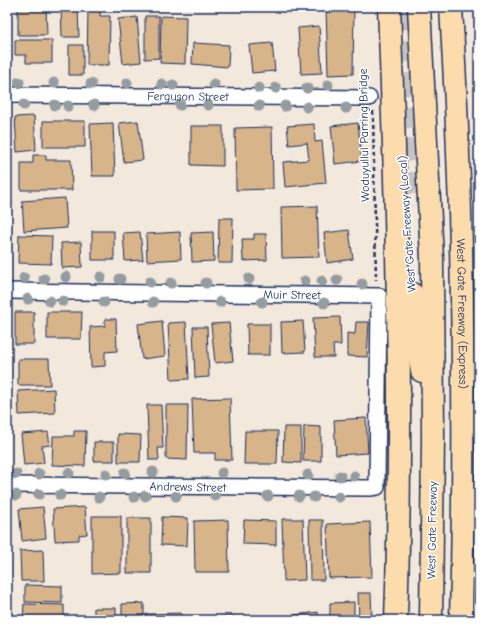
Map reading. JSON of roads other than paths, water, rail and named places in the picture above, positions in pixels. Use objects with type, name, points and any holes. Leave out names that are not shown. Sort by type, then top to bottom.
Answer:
[{"type":"highway","name":"West Gate Freeway (Local)","points":[[390,7],[415,326],[433,439]]},
{"type":"highway","points":[[390,7],[398,242],[400,386],[396,620]]},
{"type":"highway","points":[[419,7],[432,258],[433,439]]},
{"type":"highway","name":"West Gate Freeway (Express)","points":[[451,7],[461,239],[461,620]]},
{"type":"highway","name":"West Gate Freeway","points":[[431,620],[433,439]]},
{"type":"street","name":"Ferguson Street","points":[[7,96],[371,103]]},
{"type":"street","name":"Muir Street","points":[[7,291],[379,296],[377,487],[370,488]]},
{"type":"street","name":"Andrews Street","points":[[7,485],[370,488]]},
{"type":"tunnel","points":[[407,7],[419,205]]}]
